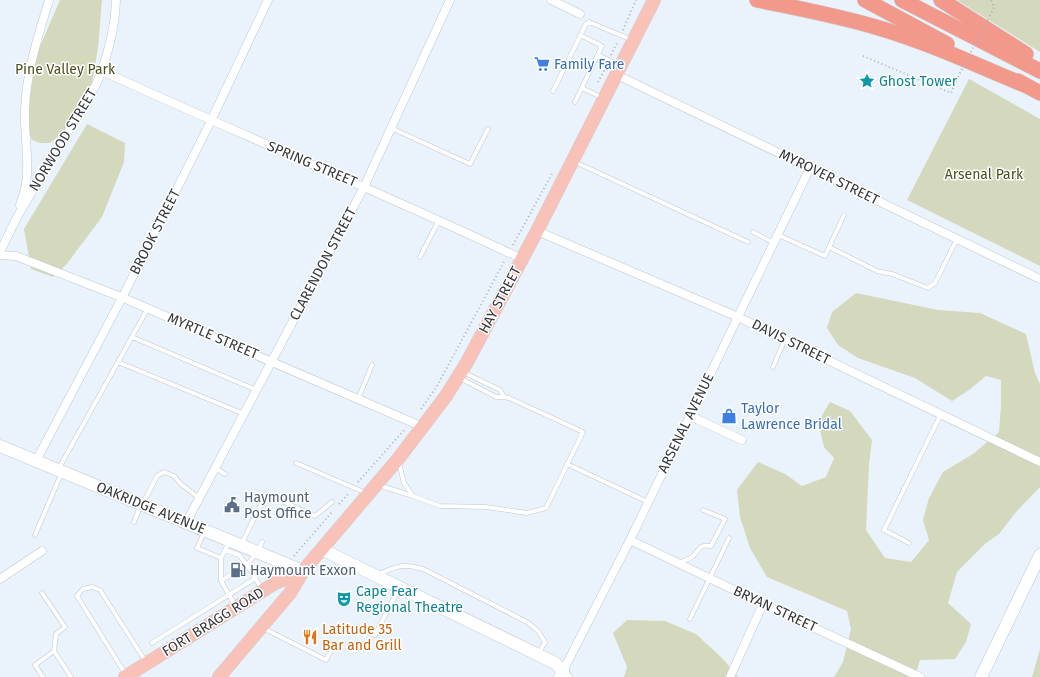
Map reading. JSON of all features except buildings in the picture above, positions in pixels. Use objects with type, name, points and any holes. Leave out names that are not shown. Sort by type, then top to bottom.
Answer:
[{"type":"highway","points":[[757,0],[791,6],[879,28],[925,44],[1027,86]]},
{"type":"highway","points":[[865,0],[1040,93]]},
{"type":"highway","points":[[902,0],[1040,71]]},
{"type":"highway","points":[[940,0],[1040,64]]},
{"type":"main road","name":"HAY STREET","points":[[219,677],[290,593],[303,571],[321,549],[398,459],[417,424],[446,396],[460,374],[573,161],[599,96],[619,70],[654,0]]},
{"type":"main road","name":"FORT BRAGG ROAD","points":[[126,676],[275,583],[303,571]]},
{"type":"main road","points":[[262,591],[277,608]]},
{"type":"street","points":[[17,217],[26,185],[28,162],[25,112],[26,89],[32,60],[49,0]]},
{"type":"street","name":"NORWOOD STREET","points":[[0,253],[17,217],[96,85],[102,71],[113,31],[116,0]]},
{"type":"street","name":"BROOK STREET","points":[[36,461],[211,121],[268,0]]},
{"type":"street","name":"CLARENDON STREET","points":[[186,523],[364,187],[450,0]]},
{"type":"street","points":[[551,0],[580,14]]},
{"type":"street","name":"MYROVER STREET","points":[[619,70],[810,168],[1040,279]]},
{"type":"street","name":"SPRING STREET","points":[[102,71],[211,121],[439,220],[522,259]]},
{"type":"street","name":"ARSENAL AVENUE","points":[[564,675],[810,168]]},
{"type":"street","name":"DAVIS STREET","points":[[537,231],[738,317],[1040,462]]},
{"type":"street","name":"MYRTLE STREET","points":[[0,253],[16,256],[148,308],[417,424]]},
{"type":"street","points":[[690,416],[742,440]]},
{"type":"street","name":"OAKRIDGE AVENUE","points":[[0,446],[205,530],[232,545],[260,547],[286,564],[303,571]]},
{"type":"street","name":"BRYAN STREET","points":[[630,540],[920,677]]},
{"type":"street","points":[[321,549],[555,663],[564,675]]},
{"type":"street","points":[[0,579],[42,551]]},
{"type":"street","points":[[980,677],[1040,555]]},
{"type":"street","points":[[730,677],[763,604]]},
{"type":"lane","points":[[553,91],[586,24],[590,22],[621,34],[634,41]]},
{"type":"lane","points":[[575,102],[602,46],[580,35]]},
{"type":"lane","points":[[598,55],[609,60],[619,70]]},
{"type":"lane","points":[[582,88],[599,96]]},
{"type":"lane","points":[[391,128],[470,164],[488,129]]},
{"type":"lane","points":[[573,161],[748,242]]},
{"type":"lane","points":[[753,232],[825,256],[844,215]]},
{"type":"lane","points":[[420,257],[439,220]]},
{"type":"lane","points":[[829,247],[877,271],[892,274],[928,288],[935,283],[957,239]]},
{"type":"lane","points":[[35,535],[60,471],[148,308]]},
{"type":"lane","points":[[132,337],[256,390]]},
{"type":"lane","points":[[773,366],[785,339]]},
{"type":"lane","points":[[118,362],[244,414]]},
{"type":"lane","points":[[358,399],[372,365]]},
{"type":"lane","points":[[296,463],[353,488],[372,489],[413,496],[440,506],[486,507],[527,513],[546,508],[583,432],[509,398],[496,396],[460,374]]},
{"type":"lane","points":[[460,374],[500,390],[504,397]]},
{"type":"lane","points":[[910,542],[884,530],[941,414]]},
{"type":"lane","points":[[398,459],[404,483],[413,496]]},
{"type":"lane","points":[[567,464],[648,502]]},
{"type":"lane","points":[[215,468],[225,474]]},
{"type":"lane","points":[[134,522],[141,504],[147,496],[157,476],[164,472],[174,476],[181,484],[199,498]]},
{"type":"lane","points":[[236,607],[221,581],[221,558],[232,545],[266,494]]},
{"type":"lane","points":[[284,502],[315,516],[332,502]]},
{"type":"lane","points":[[677,563],[693,556],[701,547],[711,546],[725,519],[704,510]]},
{"type":"lane","points":[[205,530],[197,548],[221,558]]},
{"type":"lane","points":[[690,618],[729,538]]},
{"type":"lane","points":[[232,545],[256,578],[262,591]]},
{"type":"lane","points":[[246,566],[260,547]]},
{"type":"lane","points":[[375,575],[398,566],[411,565],[423,569],[527,622],[538,631],[545,642],[538,655]]},
{"type":"lane","points":[[221,581],[232,574]]},
{"type":"lane","points":[[152,643],[256,578]]},
{"type":"lane","points":[[126,676],[77,596],[83,589],[92,587],[100,590],[147,664]]},
{"type":"lane","points":[[357,627],[375,635],[399,587]]},
{"type":"lane","points":[[42,593],[65,627],[56,634],[54,652],[71,677]]},
{"type":"lane","points":[[261,627],[326,660],[334,645]]},
{"type":"lane","points":[[43,677],[35,664],[54,652]]},
{"type":"path","points":[[599,96],[609,60],[636,0]]},
{"type":"path","points":[[863,56],[951,93],[994,7],[991,0]]},
{"type":"path","points":[[338,505],[417,424],[555,169]]},
{"type":"path","points":[[286,564],[333,511]]},
{"type":"green space","name":"Pine Valley Park","points":[[60,0],[102,0],[98,48],[92,82],[64,132],[50,143],[40,143],[32,140],[29,133],[29,96],[38,51]]},
{"type":"green space","points":[[957,0],[1040,0],[1040,52]]},
{"type":"green space","name":"Arsenal Park","points":[[969,79],[1040,119],[1040,266],[907,200]]},
{"type":"green space","points":[[87,124],[125,143],[124,162],[102,217],[66,265],[53,277],[31,269],[24,229]]},
{"type":"green space","points":[[856,293],[938,310],[980,313],[1026,334],[1035,373],[1040,384],[1040,487],[1016,512],[999,534],[986,543],[957,572],[948,603],[971,624],[966,642],[955,659],[920,660],[915,677],[834,677],[843,662],[851,629],[847,611],[767,577],[750,548],[740,517],[737,490],[758,462],[785,474],[802,486],[826,477],[834,458],[824,447],[818,422],[830,402],[850,411],[872,440],[869,464],[866,530],[885,558],[911,562],[929,540],[923,520],[929,498],[943,472],[973,454],[999,432],[1001,380],[986,376],[969,390],[952,401],[915,378],[858,358],[838,345],[827,328],[832,312]]},
{"type":"green space","points":[[627,620],[665,621],[696,634],[723,659],[738,677],[624,677],[627,667],[613,633]]},
{"type":"green space","points":[[1040,649],[1040,677],[1032,677]]},
{"type":"place","name":"Family Fare","points":[[542,64]]},
{"type":"place","name":"Ghost Tower","points":[[867,81]]},
{"type":"place","name":"Taylor Lawrence Bridal","points":[[729,416]]},
{"type":"place","name":"Haymount Post Office","points":[[232,505]]},
{"type":"place","name":"Haymount Exxon","points":[[238,570]]},
{"type":"place","name":"Cape Fear Regional Theatre","points":[[344,599]]},
{"type":"place","name":"Latitude 35 Bar and Grill","points":[[310,637]]}]
